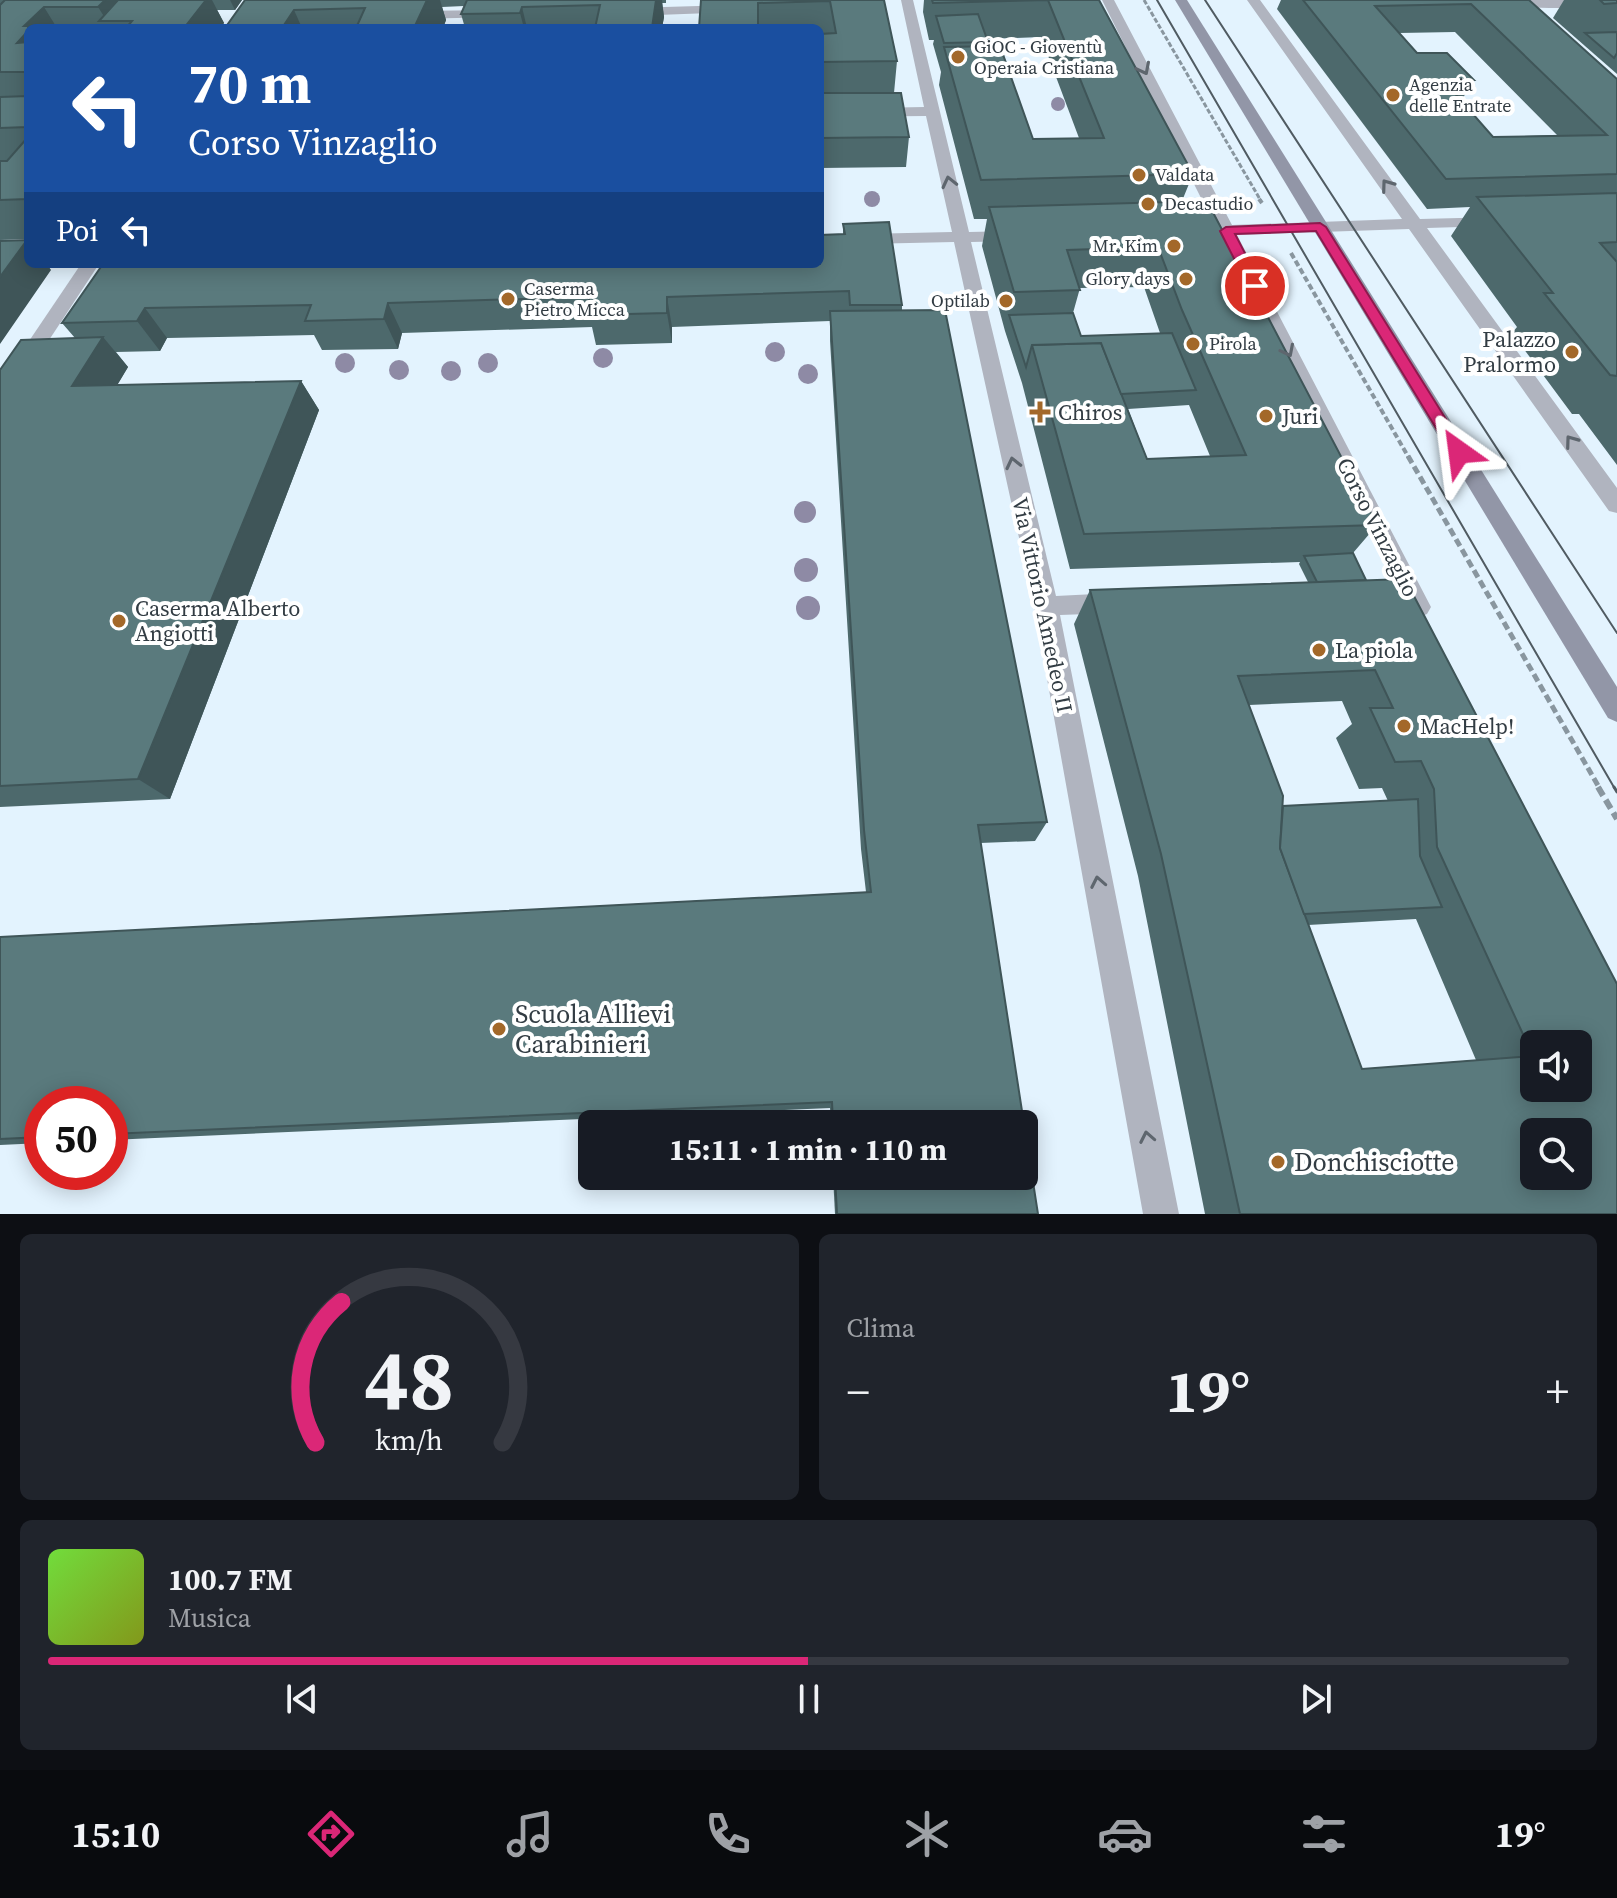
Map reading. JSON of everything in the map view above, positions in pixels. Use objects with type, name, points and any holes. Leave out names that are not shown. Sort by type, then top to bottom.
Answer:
[{"type":"main road","points":[[1181,0],[1617,710]]},
{"type":"street","points":[[1092,0],[1106,0]]},
{"type":"street","name":"Corso Vinzaglio","points":[[1106,0],[1433,633]]},
{"type":"street","points":[[1253,0],[1617,505]]},
{"type":"street","points":[[1498,0],[1617,3]]},
{"type":"street","points":[[1515,1],[1537,23]]},
{"type":"street","name":"Via Vittorio Amedeo II","points":[[908,4],[1046,606],[1161,1214]]},
{"type":"street","points":[[618,12],[687,5],[741,9]]},
{"type":"street","points":[[395,15],[514,13]]},
{"type":"street","points":[[465,24],[469,14]]},
{"type":"street","points":[[824,113],[933,111]]},
{"type":"street","points":[[1200,231],[1512,220]]},
{"type":"street","points":[[824,240],[1037,235]]},
{"type":"street","points":[[0,399],[87,268]]},
{"type":"street","points":[[1387,592],[1411,592]]},
{"type":"street","points":[[1046,606],[1139,601]]},
{"type":"path","points":[[1144,0],[1617,819]]},
{"type":"building","points":[[5,0],[105,0],[98,7],[44,7],[24,24],[24,35],[17,43],[24,42],[24,72],[0,72],[0,5]]},
{"type":"building","points":[[118,0],[206,0],[187,24],[99,21]]},
{"type":"building","points":[[245,0],[427,0],[416,24],[358,24],[365,8],[294,10],[285,24],[228,24]]},
{"type":"building","points":[[467,0],[656,0],[653,24],[596,24],[600,5],[522,7],[520,13],[461,14]]},
{"type":"building","points":[[701,0],[884,0],[897,61],[824,62],[824,34],[836,33],[830,1],[758,3],[758,24],[699,24]]},
{"type":"building","points":[[932,0],[1048,0],[933,3]]},
{"type":"building","points":[[1048,0],[1099,0],[1193,174],[981,180],[944,47],[1000,46],[1033,139],[1104,138]]},
{"type":"building","points":[[1303,0],[1529,0],[1617,79],[1617,174],[1446,179]],"holes":[[[1471,4],[1607,135],[1493,137],[1444,81],[1474,80],[1447,53],[1417,53],[1375,6]]]},
{"type":"building","points":[[1600,0],[1617,0],[1617,3],[1604,4]]},
{"type":"building","points":[[978,14],[988,42],[944,43],[936,16]]},
{"type":"building","points":[[1617,32],[1617,53],[1614,58],[1585,33]]},
{"type":"building","points":[[824,93],[901,93],[909,137],[824,138]]},
{"type":"building","points":[[24,96],[24,127],[0,128],[0,97]]},
{"type":"building","points":[[24,142],[24,199],[0,200],[0,161],[7,161]]},
{"type":"building","points":[[1617,193],[1617,242],[1600,243],[1617,262],[1617,376],[1610,375],[1544,293],[1553,293],[1477,197]]},
{"type":"building","points":[[1207,201],[1377,525],[1084,534],[1032,345],[1101,343],[1147,459],[1246,455],[1182,310],[1158,247],[1067,250],[1080,290],[1014,292],[989,207]]},
{"type":"building","points":[[889,222],[902,305],[850,305],[849,291],[667,297],[667,313],[589,315],[589,297],[388,303],[384,319],[305,321],[311,305],[145,308],[137,321],[62,323],[100,268],[824,268],[824,235],[845,234],[843,224]]},
{"type":"building","points":[[24,240],[0,277],[0,241]]},
{"type":"building","name":"Scuola Allievi Carabinieri","points":[[945,310],[1047,822],[978,825],[1022,1110],[832,1110],[832,1102],[578,1110],[578,1113],[128,1133],[128,1086],[24,1086],[24,1138],[0,1139],[0,937],[871,892],[864,830],[830,311]]},
{"type":"building","points":[[1073,313],[1081,336],[1172,333],[1196,390],[1121,394],[1101,343],[1032,345],[1026,367],[1009,315]]},
{"type":"building","name":"Caserma Alberto Angiotti","points":[[103,337],[72,386],[301,381],[138,779],[0,786],[0,370],[21,340]]},
{"type":"building","points":[[1353,553],[1366,580],[1317,582],[1304,556]]},
{"type":"building","points":[[1405,579],[1617,984],[1617,1214],[1240,1214],[1161,854],[1090,590]],"holes":[[[1375,670],[1393,708],[1370,708],[1395,762],[1421,761],[1434,789],[1437,847],[1521,1030],[1592,1030],[1592,1102],[1520,1102],[1520,1057],[1362,1069],[1280,848],[1283,796],[1238,676]]]},
{"type":"building","points":[[1418,799],[1420,856],[1442,907],[1304,914],[1280,848],[1283,806]]},
{"type":"building","points":[[836,1190],[1034,1190],[1038,1214],[837,1214]]},
{"type":"tram line","points":[[1157,0],[1615,789]]},
{"type":"tram line","points":[[1205,0],[1617,633]]},
{"type":"tram line","points":[[1614,787],[1617,792]]},
{"type":"place","name":"GiOC - Gioventù Operaia Cristiana","points":[[958,57]]},
{"type":"place","name":"Agenzia delle Entrate","points":[[1393,95]]},
{"type":"place","name":"Valdata","points":[[1139,175]]},
{"type":"place","name":"Decastudio","points":[[1148,204]]},
{"type":"place","name":"Mr. Kim","points":[[1174,246]]},
{"type":"place","name":"Glory days","points":[[1186,279]]},
{"type":"place","name":"Caserma Pietro Micca","points":[[508,299]]},
{"type":"place","name":"Optilab","points":[[1006,301]]},
{"type":"place","name":"Pirola","points":[[1193,344]]},
{"type":"place","name":"Palazzo Pralormo","points":[[1572,352]]},
{"type":"place","name":"Chiros","points":[[1040,412]]},
{"type":"place","name":"Juri","points":[[1266,416]]},
{"type":"place","name":"Caserma Alberto Angiotti","points":[[119,621]]},
{"type":"place","name":"La piola","points":[[1319,650]]},
{"type":"place","name":"MacHelp!","points":[[1404,726]]},
{"type":"place","name":"Scuola Allievi Carabinieri","points":[[499,1029]]},
{"type":"place","name":"Donchisciotte","points":[[1278,1162]]},
{"type":"route","points":[[1255,286],[1226,231],[1320,227],[1459,452]]}]
